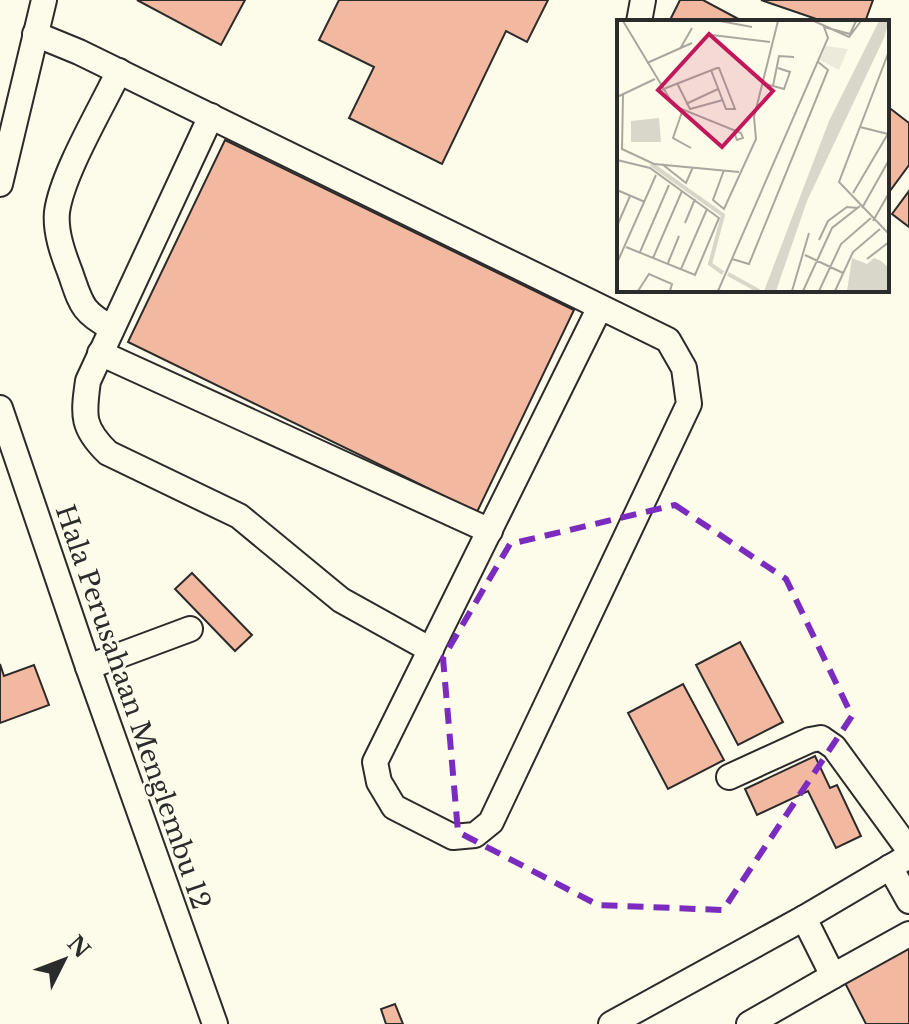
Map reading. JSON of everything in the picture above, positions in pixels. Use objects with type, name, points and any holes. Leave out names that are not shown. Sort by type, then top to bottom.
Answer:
[{"type":"street","points":[[0,184],[44,0]]},
{"type":"street","points":[[639,20],[643,0]]},
{"type":"street","points":[[35,34],[119,71],[668,340],[684,368],[689,404],[491,822],[475,835],[453,837],[394,807],[379,782],[375,762],[600,307]]},
{"type":"street","points":[[112,328],[94,319],[82,307],[61,247],[57,215],[63,189],[119,71]]},
{"type":"street","points":[[211,116],[88,381],[84,413],[91,436],[108,453],[239,516],[341,600],[431,650]]},
{"type":"street","points":[[100,353],[490,531]]},
{"type":"street","name":"Hala Perusahaan Menglembu 12","points":[[0,408],[215,1024]]},
{"type":"street","points":[[88,667],[190,629]]},
{"type":"street","points":[[729,777],[810,740],[821,738],[834,747],[909,850]]},
{"type":"street","points":[[611,1024],[899,862],[909,901]]},
{"type":"street","points":[[804,918],[833,976]]},
{"type":"street","points":[[749,1024],[909,934]]},
{"type":"highlighted area","points":[[675,505],[786,579],[852,716],[723,910],[598,905],[458,832],[443,658],[510,544]]},
{"type":"building","points":[[137,0],[245,0],[221,45]]},
{"type":"building","points":[[339,0],[548,0],[527,42],[506,31],[442,164],[349,118],[374,67],[319,40]]},
{"type":"building","points":[[680,0],[703,0],[740,20],[670,20]]},
{"type":"building","points":[[761,0],[873,0],[866,20],[819,20]]},
{"type":"building","points":[[889,108],[909,123],[909,165],[889,192]]},
{"type":"building","points":[[225,140],[574,310],[477,512],[128,342]]},
{"type":"building","points":[[909,191],[909,227],[892,214]]},
{"type":"building","points":[[192,573],[252,635],[235,651],[175,589]]},
{"type":"building","points":[[740,642],[783,722],[738,745],[696,665]]},
{"type":"building","points":[[0,664],[4,676],[34,665],[49,705],[0,723]]},
{"type":"building","points":[[683,684],[724,760],[668,789],[628,713]]},
{"type":"building","points":[[815,756],[830,788],[837,785],[861,836],[836,848],[808,791],[757,815],[745,789]]},
{"type":"building","points":[[909,945],[909,1024],[866,1024],[843,979]]},
{"type":"building","points":[[395,1004],[403,1024],[386,1024],[381,1009]]}]
